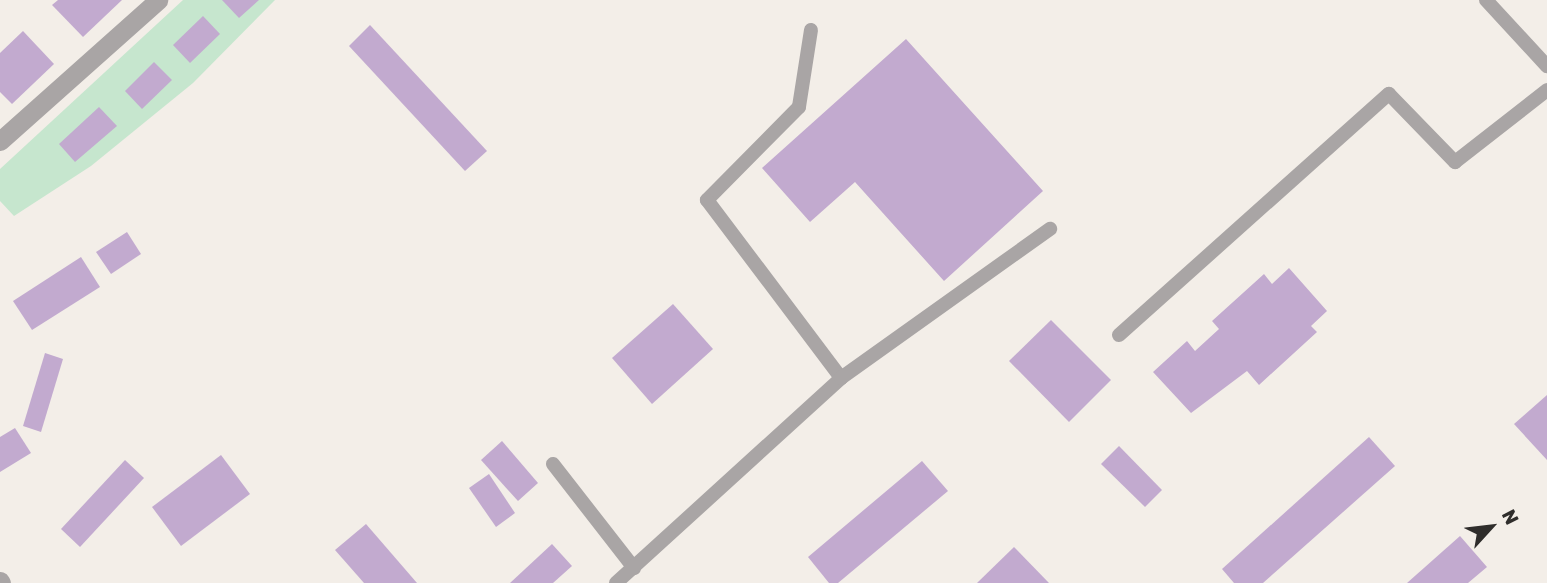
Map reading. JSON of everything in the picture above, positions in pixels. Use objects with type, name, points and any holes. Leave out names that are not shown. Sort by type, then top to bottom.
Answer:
[{"type":"street","points":[[0,141],[158,0]]},
{"type":"lane","points":[[1486,0],[1547,66]]},
{"type":"lane","points":[[811,30],[799,107],[707,200],[841,378]]},
{"type":"lane","points":[[1119,335],[1389,94],[1455,162],[1547,90]]},
{"type":"lane","points":[[617,583],[841,378],[1050,229]]},
{"type":"lane","points":[[553,464],[634,568]]},
{"type":"green space","points":[[183,0],[275,0],[193,83],[91,166],[14,216],[0,201],[0,169]]},
{"type":"building","points":[[58,0],[122,0],[83,37],[52,5]]},
{"type":"building","points":[[222,0],[259,0],[239,18]]},
{"type":"building","points":[[203,16],[220,34],[190,63],[173,45]]},
{"type":"building","points":[[370,25],[487,151],[465,171],[349,46]]},
{"type":"building","points":[[23,31],[54,64],[12,104],[0,92],[0,53]]},
{"type":"building","points":[[906,39],[1043,191],[944,281],[855,182],[810,222],[762,168]]},
{"type":"building","points":[[154,62],[172,80],[142,109],[125,91]]},
{"type":"building","points":[[99,107],[117,126],[75,162],[59,144]]},
{"type":"building","points":[[127,232],[141,254],[111,274],[96,252]]},
{"type":"building","points":[[81,257],[100,287],[32,330],[13,301]]},
{"type":"building","points":[[1289,268],[1327,311],[1311,326],[1317,332],[1259,385],[1247,371],[1191,413],[1153,372],[1187,341],[1195,351],[1219,329],[1212,321],[1264,274],[1272,284]]},
{"type":"building","points":[[673,304],[713,349],[652,404],[612,358]]},
{"type":"building","points":[[1051,320],[1111,380],[1069,422],[1009,361]]},
{"type":"building","points":[[45,353],[63,359],[41,432],[23,426]]},
{"type":"building","points":[[1547,395],[1547,460],[1514,424]]},
{"type":"building","points":[[15,428],[31,453],[0,472],[0,437]]},
{"type":"building","points":[[1369,437],[1395,466],[1263,583],[1234,583],[1222,569]]},
{"type":"building","points":[[502,441],[538,483],[518,501],[481,460]]},
{"type":"building","points":[[1119,446],[1162,490],[1145,507],[1101,464]]},
{"type":"building","points":[[221,455],[250,494],[181,546],[152,507]]},
{"type":"building","points":[[125,460],[144,478],[80,547],[61,529]]},
{"type":"building","points":[[922,461],[948,491],[838,583],[829,583],[808,557]]},
{"type":"building","points":[[489,474],[515,513],[496,527],[469,488]]},
{"type":"building","points":[[366,524],[417,583],[364,583],[335,550]]},
{"type":"building","points":[[1460,536],[1487,567],[1468,583],[1407,583]]},
{"type":"building","points":[[552,544],[572,566],[553,583],[510,583]]},
{"type":"building","points":[[1014,547],[1049,583],[977,583]]}]
